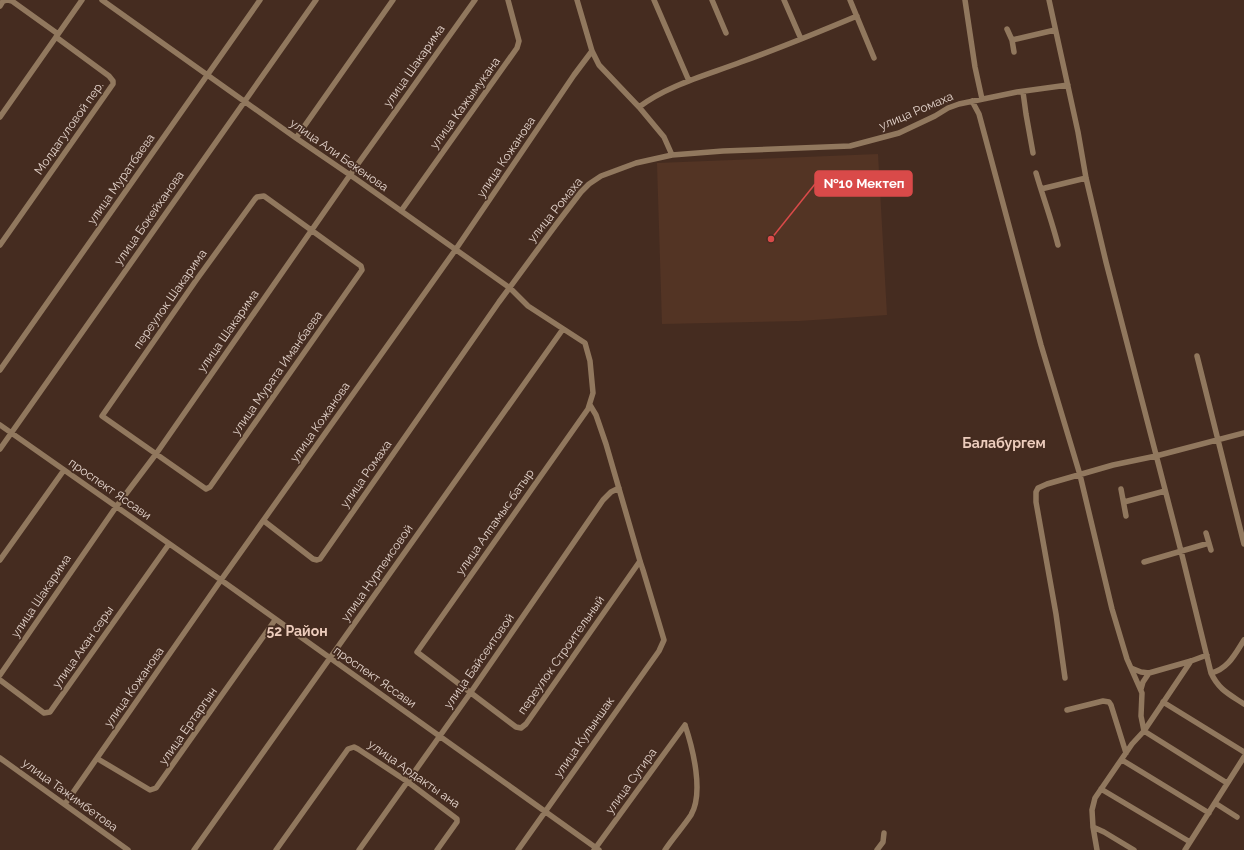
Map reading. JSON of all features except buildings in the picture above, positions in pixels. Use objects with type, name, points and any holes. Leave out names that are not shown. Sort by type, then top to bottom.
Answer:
[{"type":"street","points":[[0,117],[82,0]]},
{"type":"street","name":"улица Али Бекенова","points":[[102,0],[244,102],[456,249],[510,288],[514,294],[528,306],[583,341],[587,346],[594,393],[590,406]]},
{"type":"street","name":"улица Муратбаева","points":[[0,370],[260,0]]},
{"type":"street","name":"улица Бокейханова","points":[[0,449],[316,0]]},
{"type":"street","points":[[296,138],[393,0]]},
{"type":"street","name":"улица Шакарима","points":[[0,675],[116,507],[156,454],[474,0]]},
{"type":"street","name":"улица Кажымукана","points":[[401,211],[517,48],[519,40],[508,0]]},
{"type":"street","points":[[577,0],[592,51],[604,71],[639,107],[664,137],[672,155]]},
{"type":"street","points":[[654,0],[689,81]]},
{"type":"street","points":[[712,0],[726,33]]},
{"type":"street","points":[[784,0],[801,39]]},
{"type":"street","points":[[850,0],[874,58]]},
{"type":"street","points":[[965,0],[975,67],[982,99]]},
{"type":"street","points":[[1049,0],[1086,178],[1106,262],[1181,551],[1207,655],[1210,673],[1221,690],[1244,704]]},
{"type":"street","points":[[0,6],[3,1],[12,1],[57,35]]},
{"type":"street","points":[[639,107],[662,92],[857,16]]},
{"type":"street","points":[[1007,28],[1012,40],[1014,52]]},
{"type":"street","points":[[1012,40],[1055,30]]},
{"type":"street","name":"Молдагуловой пер.","points":[[0,245],[113,84],[112,79],[109,76],[57,35]]},
{"type":"street","name":"улица Кожанова","points":[[65,804],[98,759],[221,580],[456,249],[574,75],[592,51]]},
{"type":"street","name":"улица Ромаха","points":[[264,521],[313,559],[320,559],[555,226],[589,184],[601,176],[622,167],[651,158],[672,155],[723,151],[850,146],[899,133],[935,116],[948,108],[972,101],[1068,86]]},
{"type":"street","points":[[1023,92],[1033,153]]},
{"type":"street","points":[[972,101],[979,114],[1041,345],[1080,476],[1112,609],[1127,659],[1141,689],[1141,716],[1144,731],[1227,783]]},
{"type":"street","points":[[1036,173],[1045,205],[1051,217],[1058,245]]},
{"type":"street","points":[[1041,189],[1086,178]]},
{"type":"street","name":"переулок Шакарима","points":[[156,454],[102,416],[197,279],[257,197],[264,196],[312,231]]},
{"type":"street","name":"улица Мурата Иманбаева","points":[[156,454],[202,488],[206,490],[208,489],[361,272],[361,266],[312,231]]},
{"type":"street","name":"улица Нурпеисовой","points":[[194,850],[563,329]]},
{"type":"street","points":[[1197,356],[1244,544]]},
{"type":"street","points":[[590,406],[596,415],[606,444],[640,561]]},
{"type":"street","name":"улица Алпамыс батыр","points":[[471,692],[417,652],[590,406]]},
{"type":"street","name":"проспект Яссави","points":[[0,425],[221,580],[596,849]]},
{"type":"street","points":[[1065,678],[1056,614],[1036,502],[1036,492],[1038,488],[1043,485],[1113,466],[1244,433]]},
{"type":"street","points":[[0,560],[64,470]]},
{"type":"street","name":"улица Байсеитовой","points":[[359,850],[471,692],[603,500],[610,492],[619,488]]},
{"type":"street","points":[[1121,489],[1126,516]]},
{"type":"street","points":[[1124,502],[1165,491]]},
{"type":"street","points":[[1206,533],[1211,550]]},
{"type":"street","name":"улица Акан серы","points":[[0,680],[44,713],[50,712],[169,544]]},
{"type":"street","points":[[1144,562],[1209,544]]},
{"type":"street","name":"улица Кулыншак","points":[[518,850],[662,647],[664,640],[663,636],[640,561]]},
{"type":"street","name":"переулок Строительный","points":[[471,692],[517,728],[524,726],[640,561]]},
{"type":"street","name":"улица Ертаргын","points":[[98,759],[150,790],[156,788],[275,620]]},
{"type":"street","points":[[1210,673],[1226,667],[1244,640]]},
{"type":"street","points":[[1131,668],[1149,673],[1207,655]]},
{"type":"street","points":[[1097,850],[1092,810],[1095,798],[1126,753],[1144,731],[1191,661]]},
{"type":"street","points":[[1141,689],[1143,682],[1149,673]]},
{"type":"street","points":[[1067,710],[1103,701],[1109,702],[1126,753]]},
{"type":"street","points":[[1163,702],[1244,752]]},
{"type":"street","name":"улица Сугира","points":[[596,849],[685,725],[691,743],[697,799],[691,815],[665,850]]},
{"type":"street","name":"улица Ардакты ана","points":[[276,850],[350,748],[356,747],[408,782],[457,819],[457,822],[437,850]]},
{"type":"street","points":[[1185,850],[1244,757]]},
{"type":"street","name":"улица Тажимбетова","points":[[0,758],[128,850]]},
{"type":"street","points":[[1122,760],[1209,813]]},
{"type":"street","points":[[1101,789],[1190,842]]},
{"type":"street","points":[[1215,804],[1237,817]]},
{"type":"street","points":[[1093,827],[1134,850]]},
{"type":"street","points":[[877,850],[883,842],[884,833]]},
{"type":"shaded area","points":[[878,154],[887,315],[799,321],[662,324],[657,163]]},
{"type":"place","name":"№10 Мектеп","points":[[771,239]]},
{"type":"district","name":"Балабургем","points":[[1004,443]]},
{"type":"district","name":"52 Район","points":[[297,631]]}]
